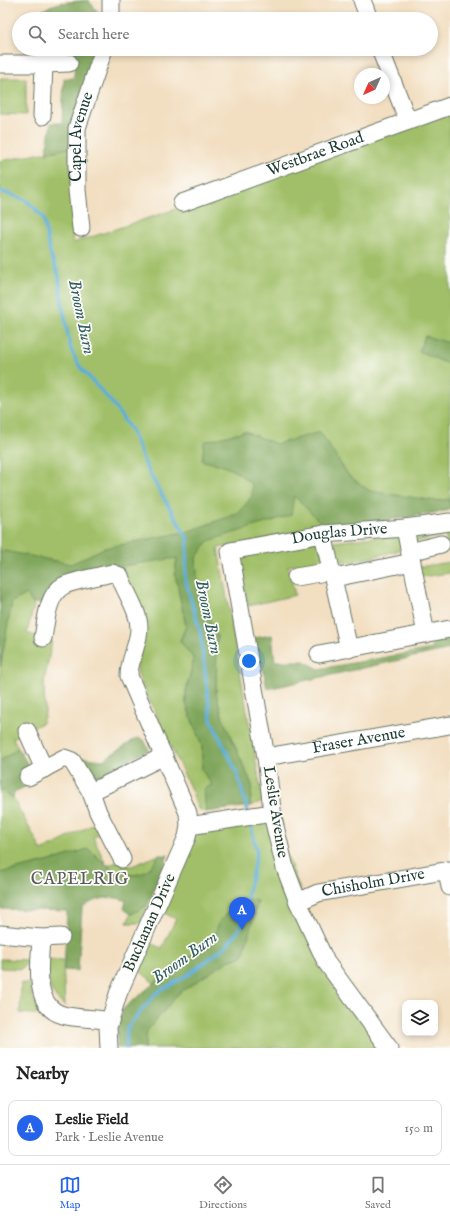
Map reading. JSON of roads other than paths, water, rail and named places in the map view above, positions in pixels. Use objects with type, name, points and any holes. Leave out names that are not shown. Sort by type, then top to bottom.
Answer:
[{"type":"street","points":[[111,0],[111,12]]},
{"type":"street","points":[[362,0],[366,12]]},
{"type":"street","name":"Capel Avenue","points":[[80,228],[77,190],[77,128],[102,56]]},
{"type":"street","points":[[383,56],[408,121]]},
{"type":"street","points":[[0,64],[69,63]]},
{"type":"street","points":[[42,116],[44,64]]},
{"type":"street","name":"Westbrae Road","points":[[182,203],[450,106]]},
{"type":"street","name":"Douglas Drive","points":[[230,550],[323,534],[405,528],[450,522]]},
{"type":"street","points":[[405,528],[426,634]]},
{"type":"street","points":[[323,534],[348,649]]},
{"type":"street","points":[[296,577],[333,575],[411,557],[441,544]]},
{"type":"street","name":"Leslie Avenue","points":[[230,550],[266,757],[265,814],[298,902],[326,962],[389,1048]]},
{"type":"street","name":"Buchanan Drive","points":[[43,638],[50,606],[54,596],[63,586],[112,573],[120,576],[124,589],[136,613],[139,627],[137,641],[129,667],[129,676],[188,813],[189,826],[187,837],[118,994],[108,1027],[109,1048]]},
{"type":"street","points":[[319,654],[450,629]]},
{"type":"street","name":"Fraser Avenue","points":[[266,757],[450,725]]},
{"type":"street","points":[[27,731],[44,769]]},
{"type":"street","points":[[91,792],[164,756]]},
{"type":"street","points":[[28,777],[64,758],[72,761],[91,792],[98,812],[122,859]]},
{"type":"street","points":[[189,826],[265,814]]},
{"type":"street","points":[[448,870],[450,887]]},
{"type":"street","name":"Chisholm Drive","points":[[298,902],[318,892],[448,870]]},
{"type":"street","points":[[0,934],[41,938],[61,937]]},
{"type":"street","points":[[41,938],[32,975],[39,982],[44,998],[52,1008],[62,1015],[110,1020]]},
{"type":"waterway","name":"Broom Burn","points":[[0,191],[26,200],[43,217],[50,253],[59,276],[62,303],[71,350],[80,367],[112,403],[131,430],[149,473],[188,539],[185,579],[200,631],[211,720],[237,773],[248,812]]},
{"type":"waterway","name":"Broom Burn","points":[[126,1048],[127,1028],[156,993],[188,975],[226,946],[240,928],[257,852],[250,822]]},
{"type":"place","name":"Leslie Field","points":[[242,930]]},
{"type":"district","name":"CAPELRIG","points":[[80,879]]}]
